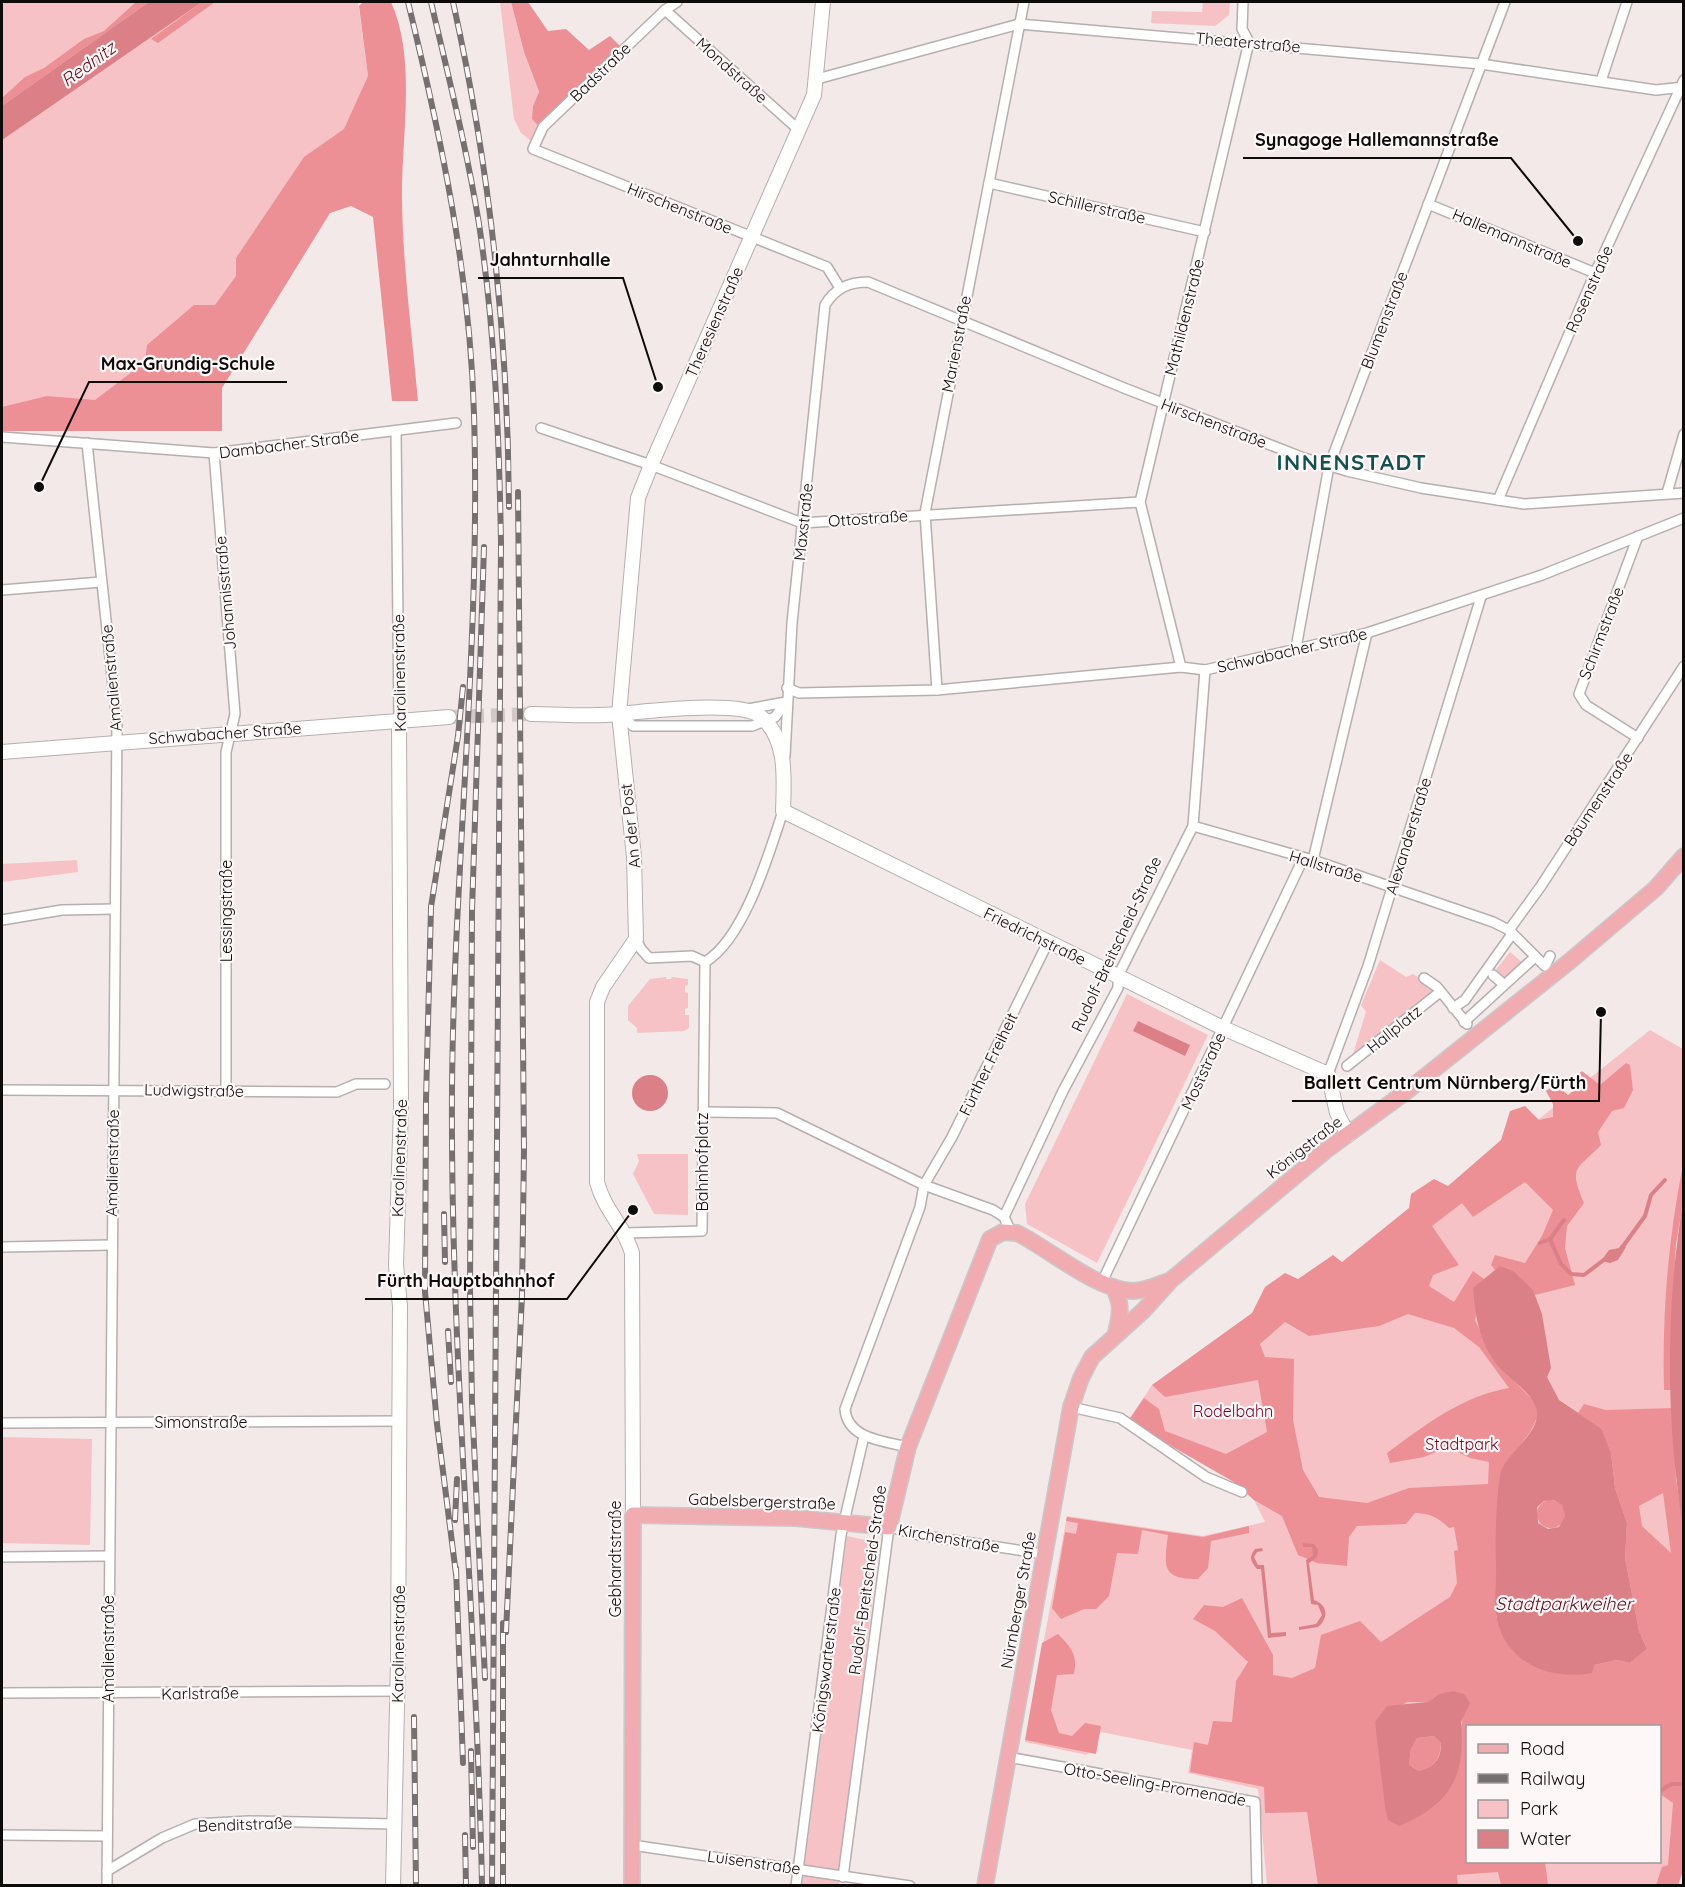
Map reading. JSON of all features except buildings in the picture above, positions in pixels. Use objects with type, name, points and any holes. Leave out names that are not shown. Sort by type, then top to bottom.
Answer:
[{"type":"main road","name":"Theresienstraße","points":[[624,648],[638,498],[814,95],[823,2]]},
{"type":"main road","name":"An der Post","points":[[624,648],[619,714],[634,857],[636,939]]},
{"type":"main road","points":[[531,714],[619,714],[657,710],[748,709]]},
{"type":"main road","name":"Maxstraße","points":[[748,709],[766,722],[784,761],[783,811]]},
{"type":"main road","name":"Schwabacher Straße","points":[[2,752],[231,732],[449,717]]},
{"type":"main road","name":"Karolinenstraße","points":[[393,1886],[398,1691],[400,1421],[400,1306],[396,1265],[401,1106],[399,721]]},
{"type":"main road","name":"Friedrichstraße","points":[[783,811],[1223,1028],[1328,1074]]},
{"type":"main road","name":"Königstraße","points":[[1116,1333],[1144,1311],[1171,1280],[1320,1155],[1570,961],[1656,888],[1683,856]]},
{"type":"main road","points":[[626,1233],[602,1200],[597,1182],[597,1002],[603,987],[636,939]]},
{"type":"main road","points":[[1328,1074],[1337,1113],[1348,1135]]},
{"type":"main road","name":"Gebhardtstraße","points":[[626,1233],[632,1253],[632,1886]]},
{"type":"main road","points":[[1004,1233],[1121,1290],[1142,1290],[1171,1280]]},
{"type":"main road","name":"Rudolf-Breitscheid-Straße","points":[[889,1527],[908,1447],[984,1247],[1004,1233]]},
{"type":"main road","points":[[1107,1284],[1119,1298],[1121,1311],[1116,1333]]},
{"type":"main road","name":"Nürnberger Straße","points":[[985,1886],[1071,1407],[1081,1378],[1092,1357],[1116,1333]]},
{"type":"main road","name":"Gabelsbergerstraße","points":[[633,1515],[843,1521],[889,1527]]},
{"type":"street","name":"Badstraße","points":[[533,149],[543,127],[665,9],[677,2]]},
{"type":"street","name":"Marienstraße","points":[[937,690],[925,513],[960,321],[1024,2]]},
{"type":"street","name":"Mathildenstraße","points":[[1181,667],[1140,502],[1249,42],[1242,29],[1243,2]]},
{"type":"street","name":"Blumenstraße","points":[[1296,648],[1329,466],[1505,2]]},
{"type":"street","points":[[1601,81],[1627,2]]},
{"type":"street","name":"Mondstraße","points":[[665,9],[800,131]]},
{"type":"street","name":"Theaterstraße","points":[[817,79],[1019,24],[1249,42],[1481,64],[1656,90],[1683,85]]},
{"type":"street","name":"Rosenstraße","points":[[1498,501],[1595,273],[1683,85]]},
{"type":"street","name":"Hirschenstraße","points":[[533,149],[827,267],[840,288],[856,282],[868,282],[1163,404],[1329,466],[1422,488],[1524,504],[1683,493]]},
{"type":"street","name":"Schillerstraße","points":[[988,183],[1205,232]]},
{"type":"street","name":"Hallemannstraße","points":[[1428,204],[1595,273]]},
{"type":"street","name":"Maxstraße","points":[[784,761],[787,688],[825,305],[840,288]]},
{"type":"street","points":[[396,431],[456,423]]},
{"type":"street","name":"Ottostraße","points":[[541,428],[651,465],[802,523],[925,513],[1140,502]]},
{"type":"street","name":"Dambacher Straße","points":[[2,437],[214,453],[396,431]]},
{"type":"street","name":"Karolinenstraße","points":[[396,431],[399,721]]},
{"type":"street","points":[[1667,493],[1683,434]]},
{"type":"street","name":"Amalienstraße","points":[[87,443],[116,713],[107,1886]]},
{"type":"street","name":"Johannisstraße","points":[[214,453],[235,714],[231,732]]},
{"type":"street","name":"Schwabacher Straße","points":[[787,688],[799,693],[937,690],[1181,667],[1205,670],[1367,633],[1480,597],[1683,518]]},
{"type":"street","name":"Schirmstraße","points":[[1638,536],[1579,694],[1586,705],[1638,738]]},
{"type":"street","points":[[2,591],[101,582]]},
{"type":"street","name":"Alexanderstraße","points":[[1328,1074],[1357,1000],[1480,597]]},
{"type":"street","name":"Moststraße","points":[[1107,1284],[1257,956],[1308,860],[1367,633]]},
{"type":"street","name":"Bäumenstraße","points":[[1453,1008],[1465,1000],[1490,973],[1510,932],[1683,666]]},
{"type":"street","name":"Rudolf-Breitscheid-Straße","points":[[1004,1217],[1063,1091],[1118,988],[1118,976],[1193,826],[1205,670]]},
{"type":"street","points":[[619,714],[633,726],[738,726],[766,722],[775,717],[786,702]]},
{"type":"street","points":[[748,709],[786,702]]},
{"type":"street","name":"Lessingstraße","points":[[225,1090],[226,752],[231,732]]},
{"type":"street","name":"Maxstraße","points":[[705,962],[716,955],[728,942],[747,906],[768,858],[783,811]]},
{"type":"street","name":"Hallstraße","points":[[1193,826],[1393,886],[1493,922],[1510,932],[1535,957]]},
{"type":"street","points":[[2,920],[62,910],[114,909]]},
{"type":"street","points":[[636,939],[649,958],[692,956],[705,962]]},
{"type":"street","name":"Fürther Freiheit","points":[[924,1185],[946,1147],[1048,942]]},
{"type":"street","points":[[1424,978],[1440,992],[1466,1024],[1535,957],[1545,966],[1550,956]]},
{"type":"street","name":"Bahnhofplatz","points":[[626,1233],[702,1231],[705,962]]},
{"type":"street","points":[[1490,973],[1506,987]]},
{"type":"street","name":"Hallplatz","points":[[1347,1066],[1440,992]]},
{"type":"street","name":"Ludwigstraße","points":[[2,1089],[337,1092],[356,1084],[385,1084]]},
{"type":"street","points":[[703,1112],[777,1113],[924,1185],[993,1210],[1004,1217],[1004,1233]]},
{"type":"street","points":[[908,1447],[864,1436],[848,1423],[845,1409],[920,1207],[924,1185]]},
{"type":"street","points":[[2,1247],[111,1245]]},
{"type":"street","points":[[1071,1407],[1120,1418],[1206,1477],[1242,1492]]},
{"type":"street","name":"Simonstraße","points":[[2,1422],[400,1421]]},
{"type":"street","name":"Königswarterstraße","points":[[796,1886],[843,1521],[864,1436]]},
{"type":"street","name":"Rudolf-Breitscheid-Straße","points":[[843,1877],[879,1617],[889,1527]]},
{"type":"street","name":"Kirchenstraße","points":[[889,1527],[919,1535],[1044,1554]]},
{"type":"street","points":[[2,1557],[108,1556]]},
{"type":"street","name":"Karlstraße","points":[[2,1693],[398,1691]]},
{"type":"street","name":"Otto-Seeling-Promenade","points":[[1008,1757],[1255,1802],[1257,1886]]},
{"type":"street","name":"Benditstraße","points":[[107,1871],[162,1838],[195,1824],[249,1821],[394,1824]]},
{"type":"street","points":[[2,1835],[107,1836]]},
{"type":"street","name":"Luisenstraße","points":[[632,1845],[799,1867],[843,1877],[910,1886]]},
{"type":"green space","points":[[2,2],[358,2],[368,76],[368,146],[208,384],[2,430]]},
{"type":"green space","points":[[136,2],[149,2],[2,106],[2,98],[25,77],[44,68],[84,39],[104,31]]},
{"type":"green space","points":[[202,2],[215,2],[158,43],[151,39]]},
{"type":"green space","points":[[363,2],[391,2],[404,48],[406,99],[402,201],[406,276],[418,401],[392,401],[373,217],[351,206],[330,213],[222,388],[222,431],[2,431],[2,407],[47,396],[95,400],[145,362],[147,345],[194,305],[215,305],[236,276],[236,258],[304,157],[344,129],[368,76],[359,6]]},
{"type":"green space","points":[[500,2],[511,2],[524,52],[539,93],[533,106],[539,126],[531,141],[521,133],[514,119]]},
{"type":"green space","points":[[511,2],[528,2],[548,31],[566,29],[589,50],[610,36],[620,46],[539,126],[532,119],[533,106],[539,92],[524,52]]},
{"type":"green space","points":[[1203,2],[1230,2],[1229,15],[1215,26],[1151,23],[1152,11],[1202,12]]},
{"type":"green space","points":[[77,860],[78,872],[2,882],[2,864]]},
{"type":"green space","points":[[1510,952],[1522,962],[1506,978],[1495,971]]},
{"type":"green space","points":[[1380,960],[1406,977],[1413,974],[1435,989],[1352,1057],[1366,1012],[1361,1005]]},
{"type":"green space","points":[[666,977],[666,979],[672,977],[688,979],[685,992],[688,993],[688,1008],[685,1009],[685,1015],[689,1015],[689,1028],[684,1031],[637,1033],[637,1028],[628,1020],[628,1006],[650,979]]},
{"type":"green space","points":[[1127,994],[1208,1035],[1097,1263],[1027,1224],[1025,1204]]},
{"type":"green space","name":"Stadtpark","points":[[1650,1030],[1683,1049],[1683,1202],[1676,1244],[1670,1347],[1676,1480],[1684,1528],[1684,1868],[1678,1885],[1267,1885],[1258,1789],[1188,1773],[1192,1750],[1101,1732],[1087,1755],[1025,1742],[1067,1516],[1203,1536],[1265,1522],[1254,1500],[1234,1482],[1128,1421],[1152,1385],[1413,1220]]},
{"type":"green space","points":[[1626,1063],[1630,1065],[1633,1090],[1624,1108],[1612,1111],[1598,1132],[1601,1145],[1577,1170],[1577,1182],[1584,1203],[1567,1226],[1565,1248],[1575,1285],[1535,1295],[1532,1290],[1501,1266],[1495,1270],[1491,1265],[1495,1255],[1525,1263],[1542,1236],[1553,1210],[1525,1182],[1473,1217],[1462,1203],[1432,1226],[1459,1265],[1433,1275],[1429,1286],[1454,1302],[1473,1271],[1485,1280],[1475,1320],[1495,1362],[1536,1403],[1538,1416],[1530,1432],[1502,1470],[1496,1617],[1594,1665],[1617,1660],[1630,1663],[1647,1649],[1639,1631],[1625,1558],[1627,1523],[1615,1488],[1611,1453],[1602,1429],[1578,1413],[1584,1404],[1606,1410],[1673,1408],[1676,1480],[1684,1528],[1684,1868],[1678,1885],[1656,1885],[1662,1867],[1668,1865],[1673,1803],[1661,1795],[1661,1725],[1466,1725],[1466,1863],[1545,1863],[1548,1885],[1501,1885],[1498,1872],[1457,1875],[1458,1885],[1318,1885],[1307,1812],[1265,1813],[1264,1787],[1190,1772],[1194,1742],[1208,1745],[1213,1721],[1232,1722],[1236,1681],[1248,1662],[1215,1631],[1193,1619],[1204,1605],[1223,1607],[1242,1598],[1273,1655],[1273,1675],[1292,1678],[1315,1668],[1321,1635],[1360,1621],[1381,1642],[1450,1597],[1457,1583],[1454,1551],[1458,1550],[1454,1527],[1449,1528],[1438,1519],[1420,1513],[1415,1513],[1406,1524],[1357,1526],[1349,1537],[1347,1566],[1317,1563],[1298,1555],[1282,1516],[1254,1500],[1234,1482],[1128,1421],[1144,1398],[1159,1409],[1165,1431],[1226,1454],[1267,1432],[1258,1380],[1165,1397],[1152,1385],[1252,1313],[1265,1287],[1285,1273],[1298,1279],[1333,1255],[1342,1262],[1409,1208],[1411,1194],[1434,1179],[1448,1186],[1501,1140],[1510,1111],[1525,1106],[1539,1120],[1553,1117],[1553,1104],[1546,1091],[1556,1084],[1568,1095],[1578,1087],[1574,1078],[1582,1071],[1600,1085]],"holes":[[[1408,1314],[1454,1328],[1479,1347],[1509,1388],[1460,1405],[1430,1422],[1387,1453],[1390,1463],[1424,1457],[1448,1447],[1470,1458],[1489,1462],[1488,1484],[1409,1488],[1367,1503],[1319,1497],[1303,1470],[1293,1420],[1294,1359],[1265,1357],[1260,1344],[1285,1322],[1309,1336],[1379,1326]],[[1663,1493],[1671,1553],[1642,1526],[1639,1506]],[[1407,1702],[1428,1702],[1463,1715],[1461,1728],[1399,1826],[1375,1722]]]},
{"type":"green space","points":[[637,1154],[688,1154],[688,1215],[654,1214],[633,1174],[639,1161]]},
{"type":"green space","points":[[1683,1165],[1683,1202],[1676,1244],[1670,1347],[1672,1390],[1664,1390],[1667,1277],[1673,1221]]},
{"type":"green space","points":[[2,1437],[92,1439],[90,1545],[2,1543]]},
{"type":"green space","points":[[1551,1500],[1561,1504],[1565,1514],[1561,1524],[1551,1528],[1541,1524],[1537,1514],[1541,1504]]},
{"type":"green space","points":[[1067,1517],[1203,1537],[1249,1526],[1249,1533],[1211,1541],[1208,1568],[1198,1579],[1177,1576],[1168,1569],[1166,1555],[1168,1535],[1142,1530],[1138,1554],[1117,1553],[1109,1596],[1096,1609],[1084,1609],[1061,1619],[1052,1608],[1065,1532],[1076,1534],[1078,1523],[1066,1521]]},
{"type":"green space","points":[[847,1536],[879,1543],[839,1885],[802,1886]]},
{"type":"green space","points":[[1058,1634],[1072,1652],[1075,1667],[1074,1674],[1057,1675],[1051,1710],[1059,1733],[1072,1736],[1085,1723],[1101,1726],[1096,1754],[1025,1740],[1042,1643]]},
{"type":"green space","points":[[1434,1736],[1441,1743],[1436,1762],[1419,1771],[1409,1765],[1411,1749],[1417,1738]]},
{"type":"water","name":"Rednitz","points":[[149,2],[202,2],[2,140],[2,106]]},
{"type":"water","points":[[1138,1021],[1190,1045],[1185,1056],[1133,1031]]},
{"type":"water","points":[[650,1075],[663,1080],[668,1093],[663,1106],[650,1111],[637,1106],[632,1093],[637,1080]]},
{"type":"water","points":[[1683,1202],[1683,1528],[1673,1447],[1670,1365],[1673,1283]]},
{"type":"water","points":[[1622,1244],[1626,1247],[1618,1260],[1610,1263],[1601,1261],[1609,1250],[1619,1248]]},
{"type":"water","name":"Stadtparkweiher","points":[[1500,1266],[1513,1271],[1533,1290],[1542,1314],[1551,1368],[1547,1377],[1559,1400],[1602,1429],[1611,1453],[1615,1488],[1627,1523],[1625,1558],[1639,1631],[1647,1649],[1630,1663],[1617,1660],[1594,1665],[1592,1673],[1576,1675],[1546,1671],[1520,1658],[1502,1634],[1497,1619],[1495,1599],[1498,1488],[1502,1469],[1534,1427],[1537,1412],[1531,1398],[1499,1367],[1489,1353],[1479,1326],[1473,1288]],"holes":[[[1554,1500],[1562,1505],[1565,1516],[1559,1527],[1548,1529],[1538,1523],[1537,1507],[1544,1501]]]},
{"type":"water","points":[[1303,1543],[1314,1544],[1318,1550],[1317,1557],[1309,1563],[1314,1600],[1322,1605],[1325,1616],[1318,1627],[1299,1630],[1299,1627],[1316,1624],[1322,1615],[1318,1605],[1311,1604],[1306,1560],[1313,1556],[1312,1547],[1303,1547]]},
{"type":"water","points":[[1262,1548],[1263,1551],[1257,1552],[1254,1557],[1258,1565],[1264,1565],[1271,1633],[1286,1632],[1286,1636],[1268,1638],[1261,1569],[1257,1569],[1251,1559],[1255,1549]]},
{"type":"water","points":[[1453,1691],[1464,1694],[1470,1703],[1461,1722],[1461,1758],[1457,1773],[1443,1798],[1417,1817],[1399,1826],[1388,1820],[1385,1807],[1375,1722],[1387,1706],[1428,1702],[1440,1694]],"holes":[[[1434,1736],[1441,1743],[1440,1754],[1436,1762],[1429,1767],[1419,1771],[1409,1765],[1411,1749],[1417,1738]]]},
{"type":"waterway","points":[[1621,1249],[1645,1216],[1651,1195],[1665,1180]]},
{"type":"waterway","points":[[1550,1239],[1564,1220]]},
{"type":"waterway","points":[[1540,1243],[1550,1239],[1561,1264],[1571,1274],[1584,1275],[1605,1259]]},
{"type":"waterway","points":[[1661,1790],[1671,1784],[1681,1784]]},
{"type":"tunnel","points":[[449,717],[531,714]]},
{"type":"railway","points":[[408,2],[432,104],[452,206],[467,309],[474,414],[474,583],[457,919],[452,1088],[455,1287],[475,1686],[482,1886]]},
{"type":"railway","points":[[431,2],[463,140],[479,224],[492,343],[499,462],[501,542],[492,1886]]},
{"type":"railway","points":[[453,2],[487,190],[501,316],[509,507]]},
{"type":"railway","points":[[506,1632],[522,1295],[524,1150],[518,492]]},
{"type":"railway","points":[[484,547],[472,911],[470,1290],[472,1402],[485,1678]]},
{"type":"railway","points":[[456,1574],[437,1424],[425,1292],[426,1100],[431,907],[458,736],[463,687]]},
{"type":"railway","points":[[444,1214],[445,1262]]},
{"type":"railway","points":[[448,1331],[451,1382]]},
{"type":"railway","points":[[455,1520],[457,1479]]},
{"type":"railway","points":[[456,1568],[463,1763]]},
{"type":"railway","points":[[503,1623],[503,1886]]},
{"type":"railway","points":[[414,1717],[416,1886]]},
{"type":"railway","points":[[471,1751],[473,1847]]},
{"type":"railway","points":[[465,1835],[466,1886]]},
{"type":"place","name":"Synagoge Hallemannstraße","points":[[1578,241]]},
{"type":"place","name":"Jahnturnhalle","points":[[658,387]]},
{"type":"place","name":"Max-Grundig-Schule","points":[[39,487]]},
{"type":"place","name":"Ballett Centrum Nürnberg/Fürth","points":[[1601,1012]]},
{"type":"place","name":"Fürth Hauptbahnhof","points":[[633,1210]]},
{"type":"district","name":"INNENSTADT","points":[[1352,462]]},
{"type":"park label","name":"Rodelbahn","points":[[1233,1411]]}]
